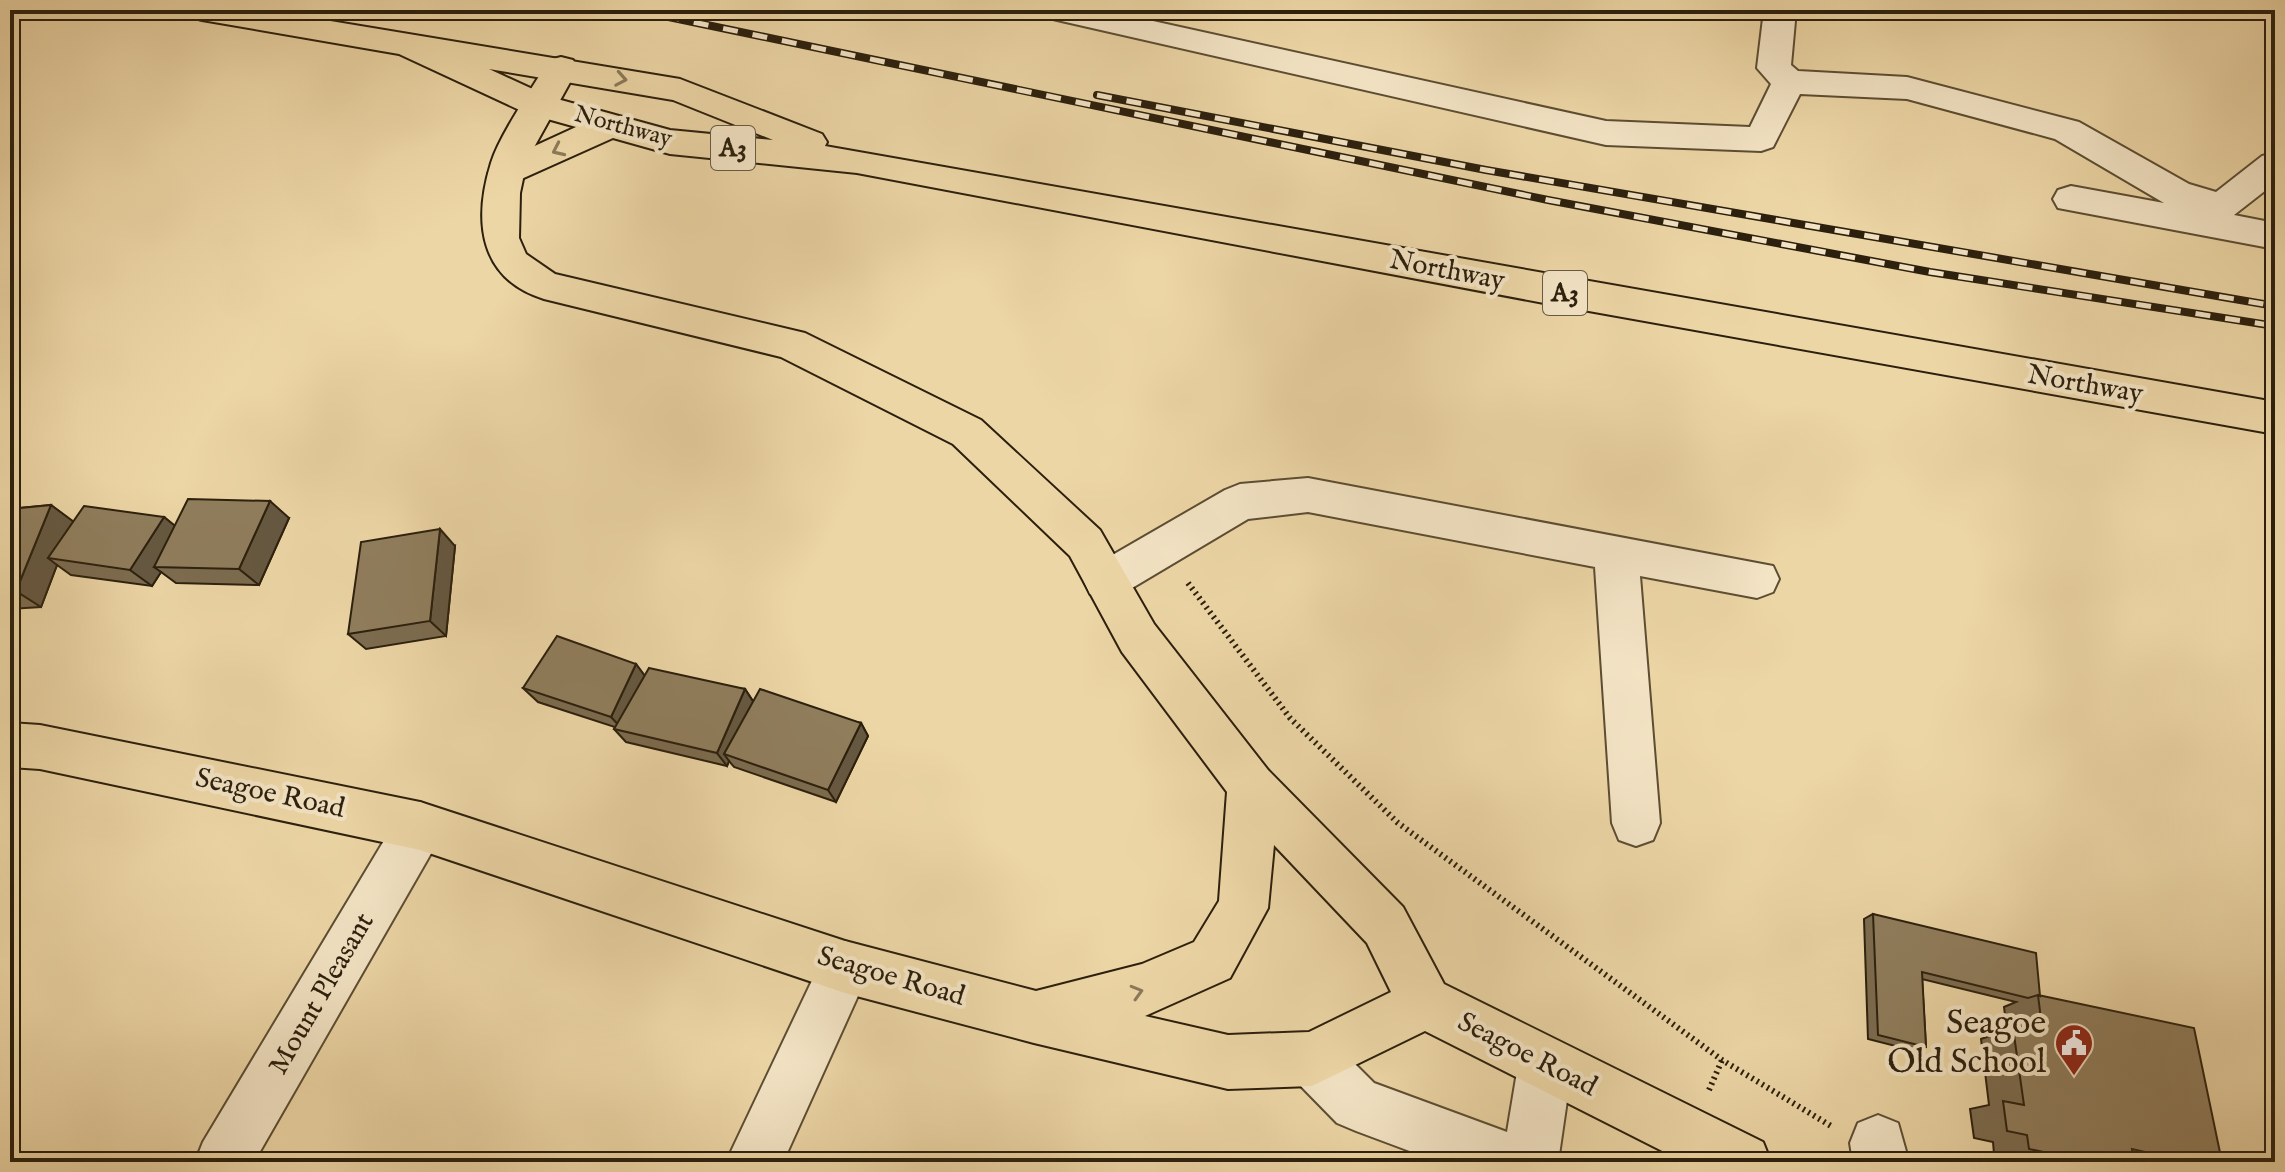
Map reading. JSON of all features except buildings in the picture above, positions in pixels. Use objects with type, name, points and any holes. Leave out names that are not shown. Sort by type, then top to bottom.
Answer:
[{"type":"main road","name":"Northway","points":[[202,10],[455,50],[526,70],[611,125],[670,142],[857,161],[1528,286],[2275,418]]},
{"type":"main road","name":"Northway","points":[[402,42],[550,85],[680,90],[857,161]]},
{"type":"main road","points":[[550,85],[509,160],[501,238],[510,262],[544,285],[791,344],[967,432],[1085,543],[1138,638],[1251,786],[1385,925],[1425,1003]]},
{"type":"main road","points":[[506,174],[611,125]]},
{"type":"main road","name":"Seagoe Road","points":[[10,745],[40,747],[420,826],[845,967],[1034,1017],[1228,1062],[1312,1059],[1425,1003],[1545,1066],[1743,1162]]},
{"type":"main road","points":[[1034,1017],[1145,990],[1212,960],[1243,908],[1250,843],[1251,786]]},
{"type":"street","points":[[1057,10],[1606,133],[1761,139],[1789,82]]},
{"type":"street","points":[[1780,10],[1774,68],[1789,82],[1907,88],[2067,130],[2211,214],[2275,236]]},
{"type":"street","points":[[2071,199],[2211,214],[2275,165]]},
{"type":"street","points":[[1106,581],[1240,502],[1308,495],[1757,579]]},
{"type":"street","points":[[1616,553],[1636,823]]},
{"type":"street","name":"Mount Pleasant","points":[[223,1162],[420,826]]},
{"type":"street","points":[[754,1162],[845,967]]},
{"type":"street","points":[[1312,1059],[1356,1104],[1514,1162]]},
{"type":"street","points":[[1530,1162],[1545,1066]]},
{"type":"path","points":[[1161,548],[1290,718],[1398,823],[1722,1060],[1865,1147]]},
{"type":"railway","points":[[635,10],[1548,200],[1930,272],[2275,326]]},
{"type":"railway","points":[[1097,95],[1486,170],[2275,306]]},
{"type":"place","name":"Seagoe Old School","points":[[2074,1077]]}]
